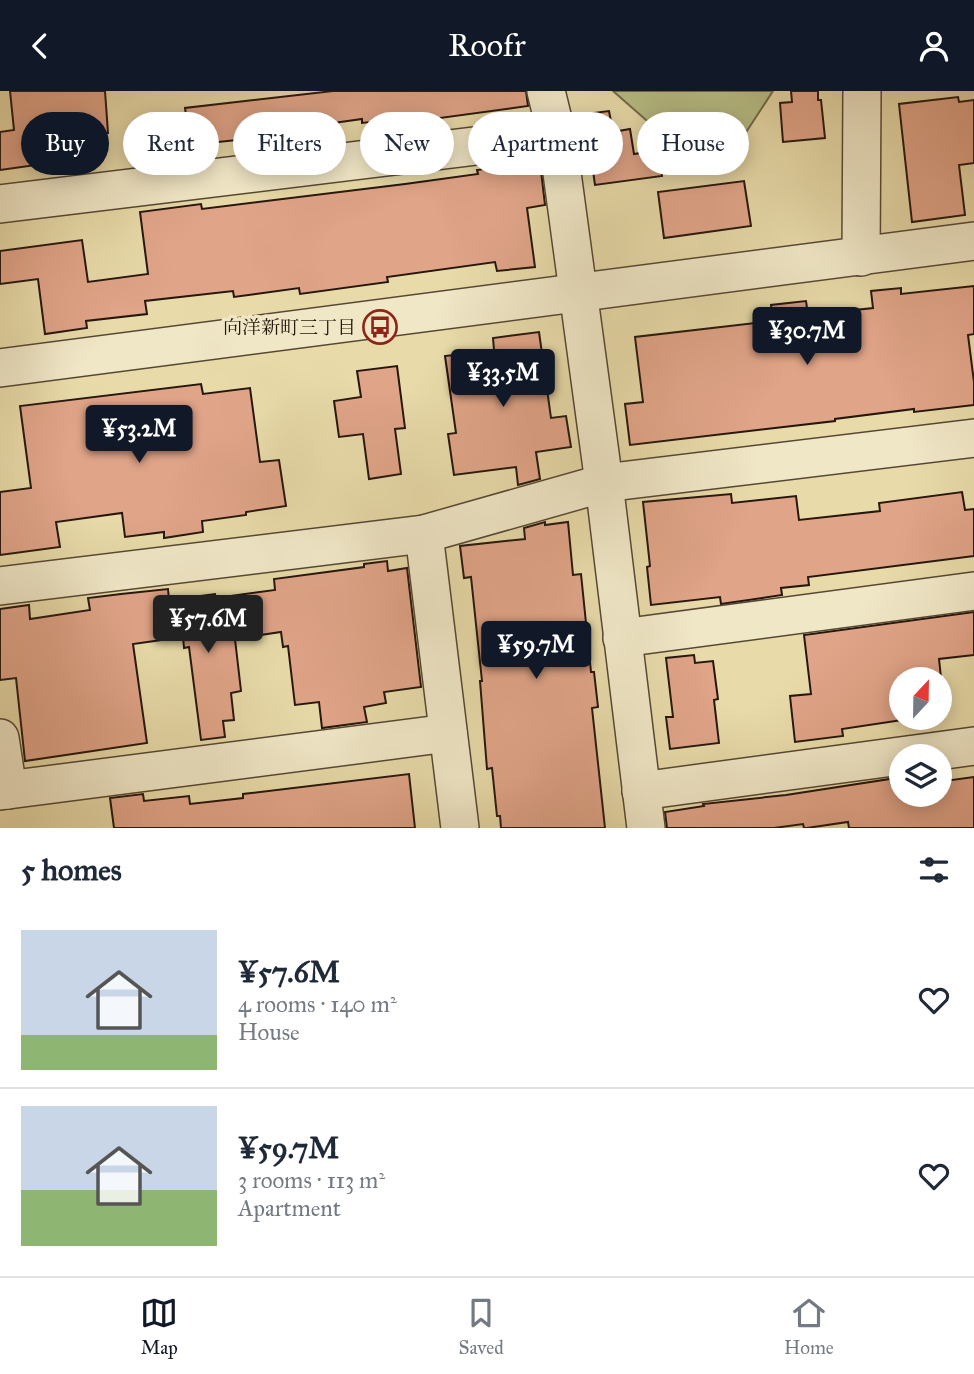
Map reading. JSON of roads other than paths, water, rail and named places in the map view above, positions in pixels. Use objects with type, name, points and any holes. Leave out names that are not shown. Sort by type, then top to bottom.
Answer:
[{"type":"street","points":[[546,91],[551,112]]},
{"type":"street","points":[[861,257],[862,91]]},
{"type":"street","points":[[0,204],[468,147]]},
{"type":"street","points":[[562,175],[604,483],[646,828]]},
{"type":"street","points":[[0,368],[974,241]]},
{"type":"street","points":[[0,586],[424,534],[604,483],[974,438]]},
{"type":"street","points":[[424,534],[460,828]]},
{"type":"street","points":[[622,638],[974,591]]},
{"type":"street","points":[[0,738],[4,791],[449,733]]},
{"type":"street","points":[[641,791],[974,746]]},
{"type":"place","name":"向洋新町三丁目","points":[[380,327]]}]
